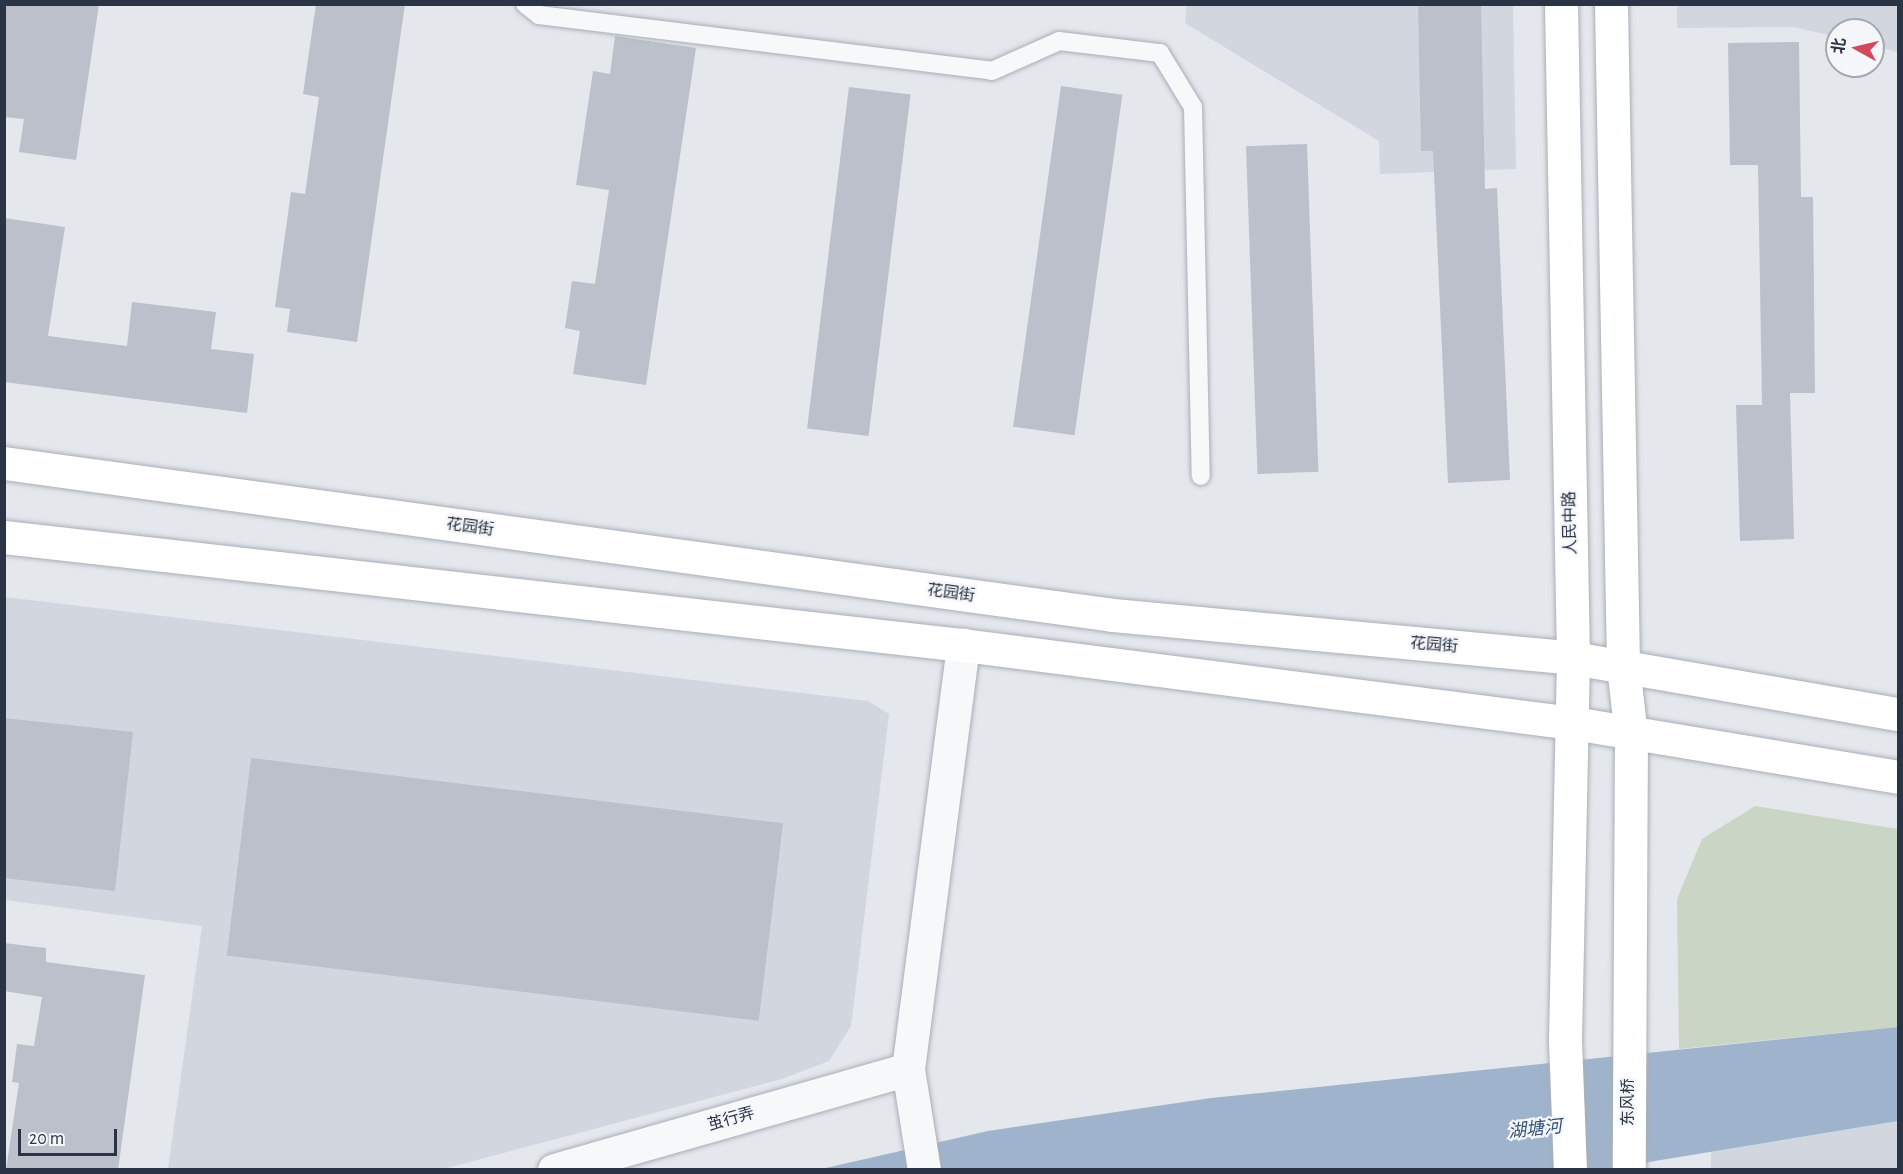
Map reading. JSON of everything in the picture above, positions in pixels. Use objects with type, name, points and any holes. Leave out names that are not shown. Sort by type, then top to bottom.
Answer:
[{"type":"main road","name":"人民中路","points":[[1561,4],[1573,658],[1565,1041],[1570,1170]]},
{"type":"main road","points":[[1611,4],[1623,666],[1631,735]]},
{"type":"main road","name":"花园街","points":[[4,463],[1113,615],[1573,658],[1899,714]]},
{"type":"main road","points":[[4,537],[963,645],[1573,723],[1631,735],[1899,777]]},
{"type":"main road","name":"东风桥","points":[[1629,1170],[1631,735]]},
{"type":"street","points":[[924,1170],[914,1123],[908,1069],[963,645]]},
{"type":"street","name":"茧行弄","points":[[554,1170],[908,1069]]},
{"type":"lane","points":[[525,4],[539,15],[992,71],[1059,41],[1160,53],[1193,107],[1201,476]]},
{"type":"shaded area","points":[[1187,5],[1513,5],[1516,169],[1380,174],[1379,141],[1185,23]]},
{"type":"shaded area","points":[[1677,5],[1898,5],[1898,52],[1885,49],[1885,18],[1825,18],[1825,34],[1793,27],[1677,28]]},
{"type":"shaded area","points":[[5,597],[868,701],[889,714],[851,1026],[829,1061],[782,1079],[443,1169],[168,1169],[202,926],[5,900]]},
{"type":"shaded area","points":[[1898,1121],[1898,1169],[1711,1169],[1711,1152]]},
{"type":"green space","points":[[1755,806],[1898,829],[1898,1027],[1679,1049],[1677,899],[1702,839]]},
{"type":"water","name":"湖塘河","points":[[1898,1027],[1898,1121],[1606,1169],[817,1170],[988,1131],[1211,1098]]},
{"type":"building","points":[[4,4],[99,4],[76,160],[19,152],[24,119],[4,117]]},
{"type":"building","points":[[316,4],[405,4],[357,342],[287,332],[290,309],[275,307],[291,192],[305,194],[319,97],[303,94]]},
{"type":"building","points":[[1418,4],[1481,4],[1485,189],[1497,188],[1510,480],[1448,483],[1433,151],[1421,151]]},
{"type":"building","points":[[615,36],[696,48],[646,385],[573,374],[580,331],[565,328],[572,281],[595,284],[609,190],[576,185],[593,71],[610,74]]},
{"type":"building","points":[[1799,42],[1801,197],[1813,197],[1815,393],[1790,393],[1794,539],[1740,541],[1736,405],[1762,405],[1758,165],[1730,165],[1728,43]]},
{"type":"building","points":[[1061,86],[1122,95],[1075,435],[1013,427]]},
{"type":"building","points":[[849,87],[911,95],[869,436],[807,428]]},
{"type":"building","points":[[1307,144],[1318,472],[1257,474],[1246,146]]},
{"type":"building","points":[[4,218],[65,227],[48,336],[127,346],[132,302],[216,312],[211,349],[254,354],[247,413],[4,382]]},
{"type":"building","points":[[4,718],[133,732],[115,891],[4,878]]},
{"type":"building","points":[[251,758],[783,823],[759,1021],[227,956]]},
{"type":"building","points":[[4,943],[46,948],[46,962],[145,975],[118,1170],[6,1170],[19,1083],[12,1082],[17,1044],[34,1046],[42,997],[4,991]]}]
